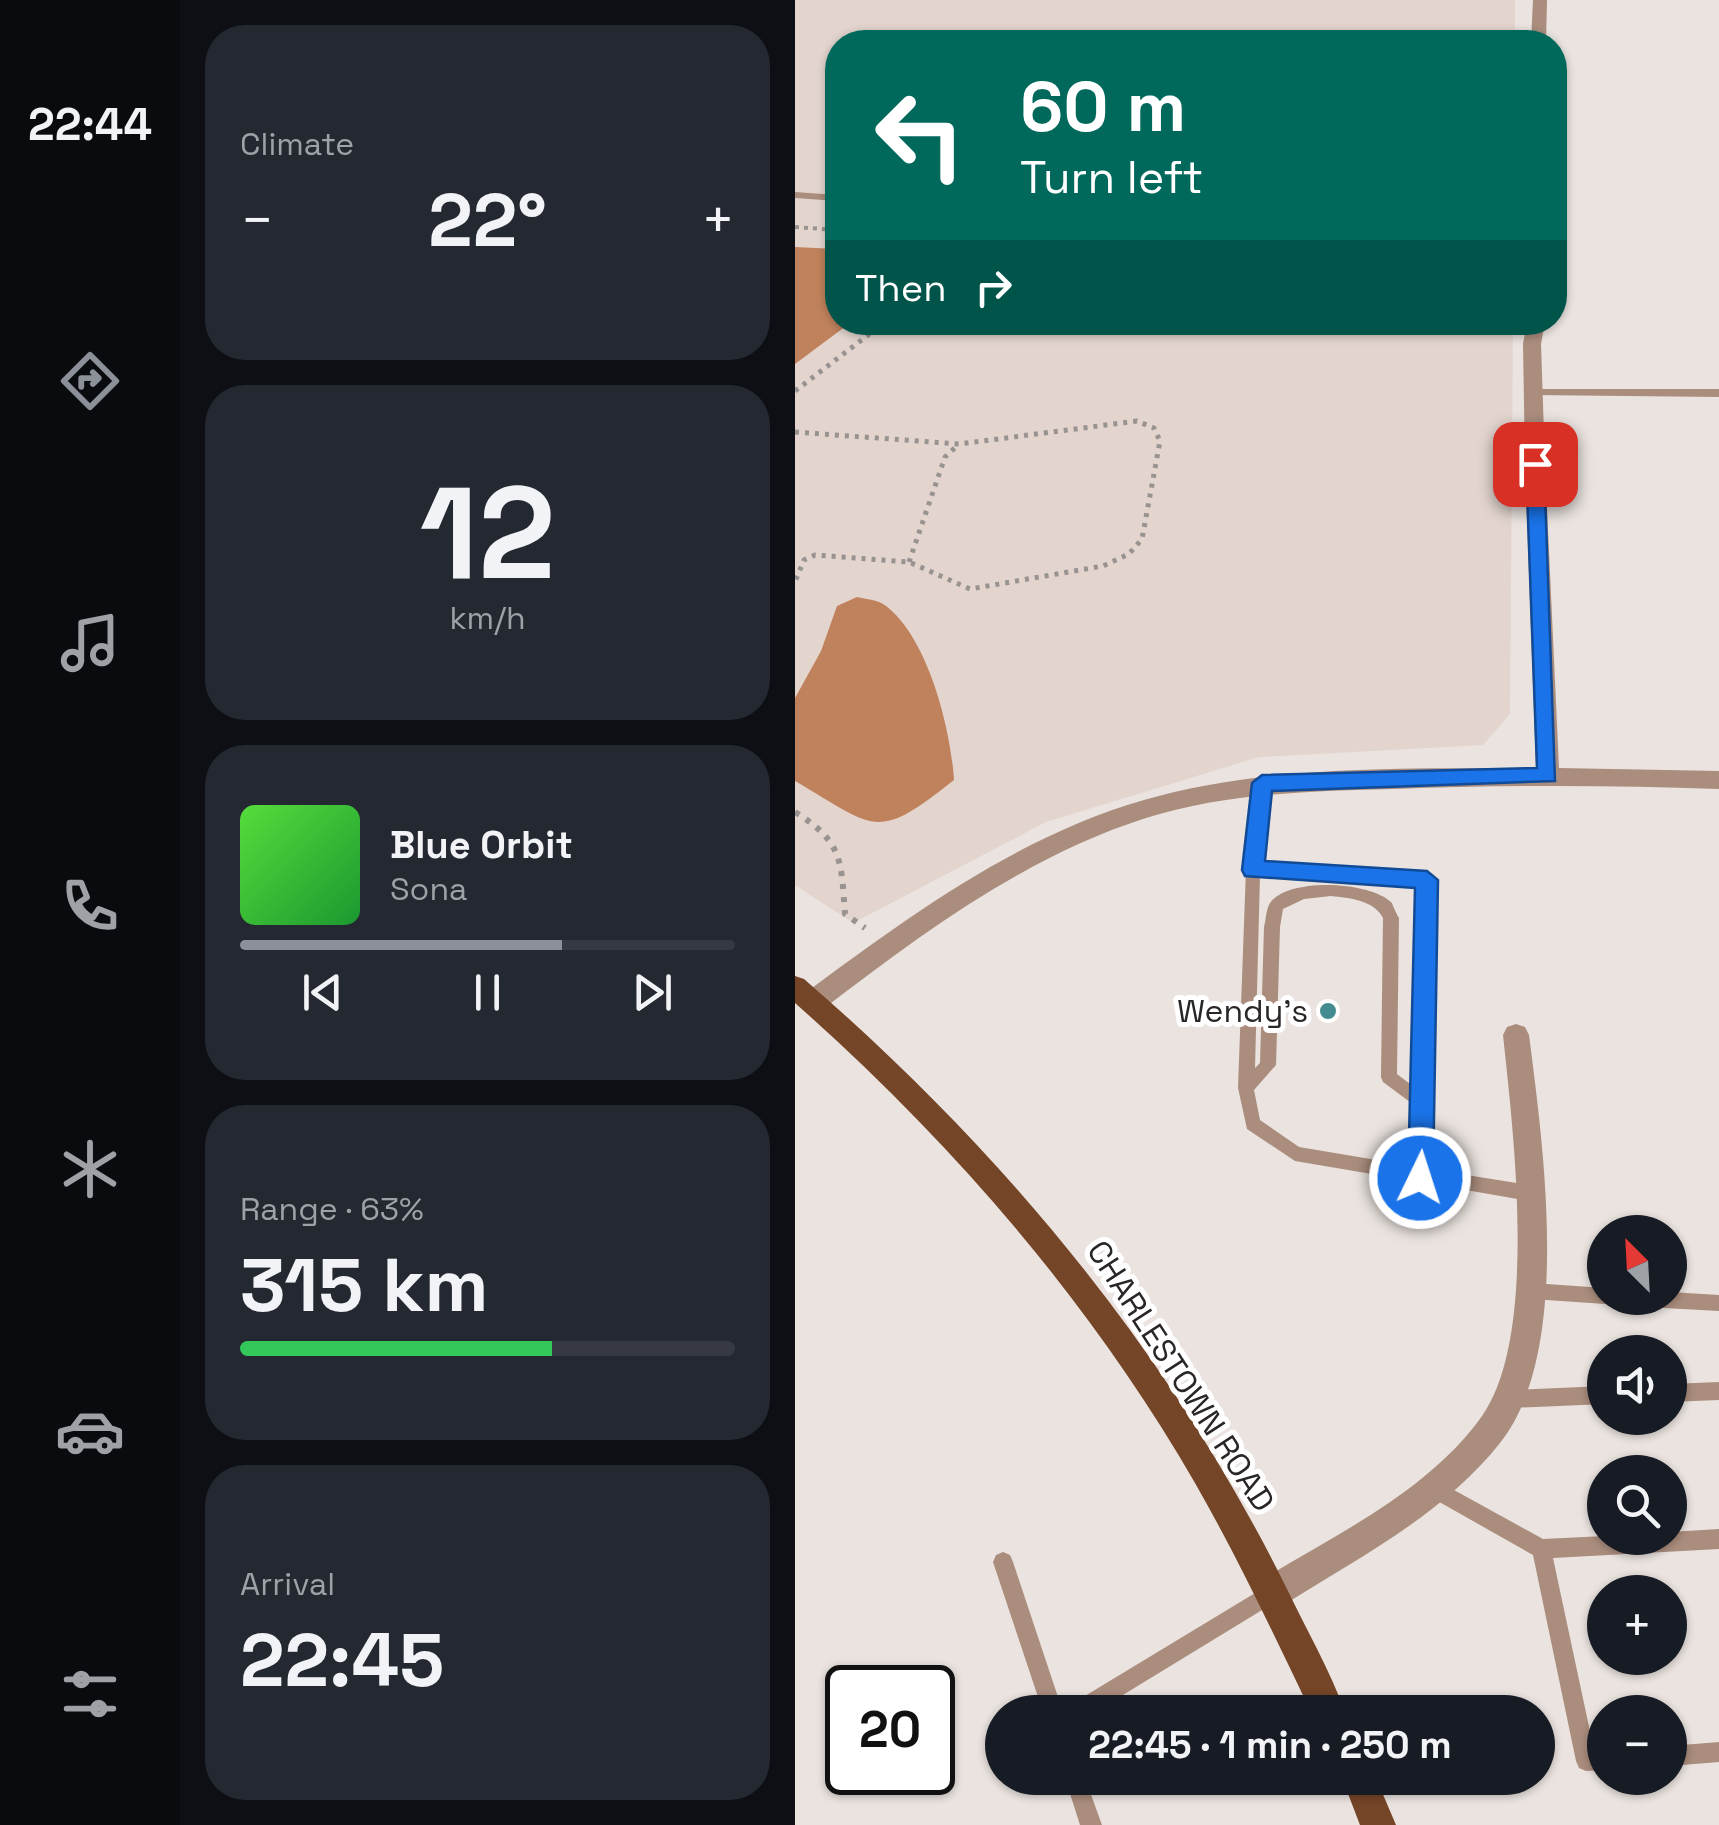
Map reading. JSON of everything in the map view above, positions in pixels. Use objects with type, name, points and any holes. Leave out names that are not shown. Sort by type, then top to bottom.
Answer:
[{"type":"main road","name":"CHARLESTOWN ROAD","points":[[804,994],[998,1180],[1085,1289],[1167,1410],[1270,1594],[1320,1695]]},
{"type":"main road","points":[[1366,1795],[1378,1825]]},
{"type":"street","points":[[1540,30],[1541,0]]},
{"type":"street","points":[[1536,335],[1548,776]]},
{"type":"street","points":[[804,994],[1025,858],[1112,820],[1188,797],[1262,783],[1548,776],[1719,780]]},
{"type":"street","points":[[1270,1594],[1434,1488],[1490,1431],[1509,1399],[1532,1292],[1535,1194],[1516,1035]]},
{"type":"lane","points":[[795,195],[825,197]]},
{"type":"lane","points":[[1535,393],[1719,393]]},
{"type":"lane","points":[[1262,783],[1253,870],[1245,1088],[1253,1124],[1295,1154],[1420,1178],[1535,1194]]},
{"type":"lane","points":[[1253,870],[1427,880],[1425,1104],[1420,1178]]},
{"type":"lane","points":[[1245,1088],[1268,1065],[1271,927],[1276,906],[1291,895],[1315,890],[1353,892],[1386,907],[1391,918],[1389,1077],[1425,1104]]},
{"type":"lane","points":[[1532,1292],[1587,1295]]},
{"type":"lane","points":[[1687,1302],[1719,1304]]},
{"type":"lane","points":[[1687,1392],[1719,1391]]},
{"type":"lane","points":[[1509,1399],[1587,1397]]},
{"type":"lane","points":[[1434,1488],[1541,1550],[1719,1539]]},
{"type":"lane","points":[[1541,1550],[1587,1761]]},
{"type":"lane","points":[[1003,1562],[1047,1695]]},
{"type":"lane","points":[[1105,1695],[1270,1594]]},
{"type":"lane","points":[[1687,1755],[1719,1752]]},
{"type":"lane","points":[[1081,1795],[1091,1825]]},
{"type":"path","points":[[795,227],[825,229]]},
{"type":"path","points":[[795,391],[868,335]]},
{"type":"path","points":[[795,431],[959,444],[1130,421],[1149,425],[1160,440],[1142,539],[1129,554],[1103,566],[970,589],[909,562],[815,555],[804,560],[795,582]]},
{"type":"path","points":[[909,562],[945,457],[959,444]]},
{"type":"path","points":[[795,812],[832,834],[841,859],[845,914]]},
{"type":"shaded area","points":[[795,0],[1515,0],[1515,30],[825,30],[825,335],[1513,335],[1510,714],[1483,745],[1259,757],[1046,822],[853,923],[795,885]]},
{"type":"shaded area","points":[[795,247],[825,248],[825,335],[834,335],[795,364]]},
{"type":"shaded area","points":[[857,597],[886,606],[914,640],[935,686],[954,780],[907,813],[875,822],[843,810],[795,781],[795,698],[821,651],[837,606]]},
{"type":"place","name":"Wendy's","points":[[1328,1011]]},
{"type":"route","points":[[1420,1178],[1425,1104],[1427,880],[1253,870],[1262,783],[1548,776],[1535,464]]}]
